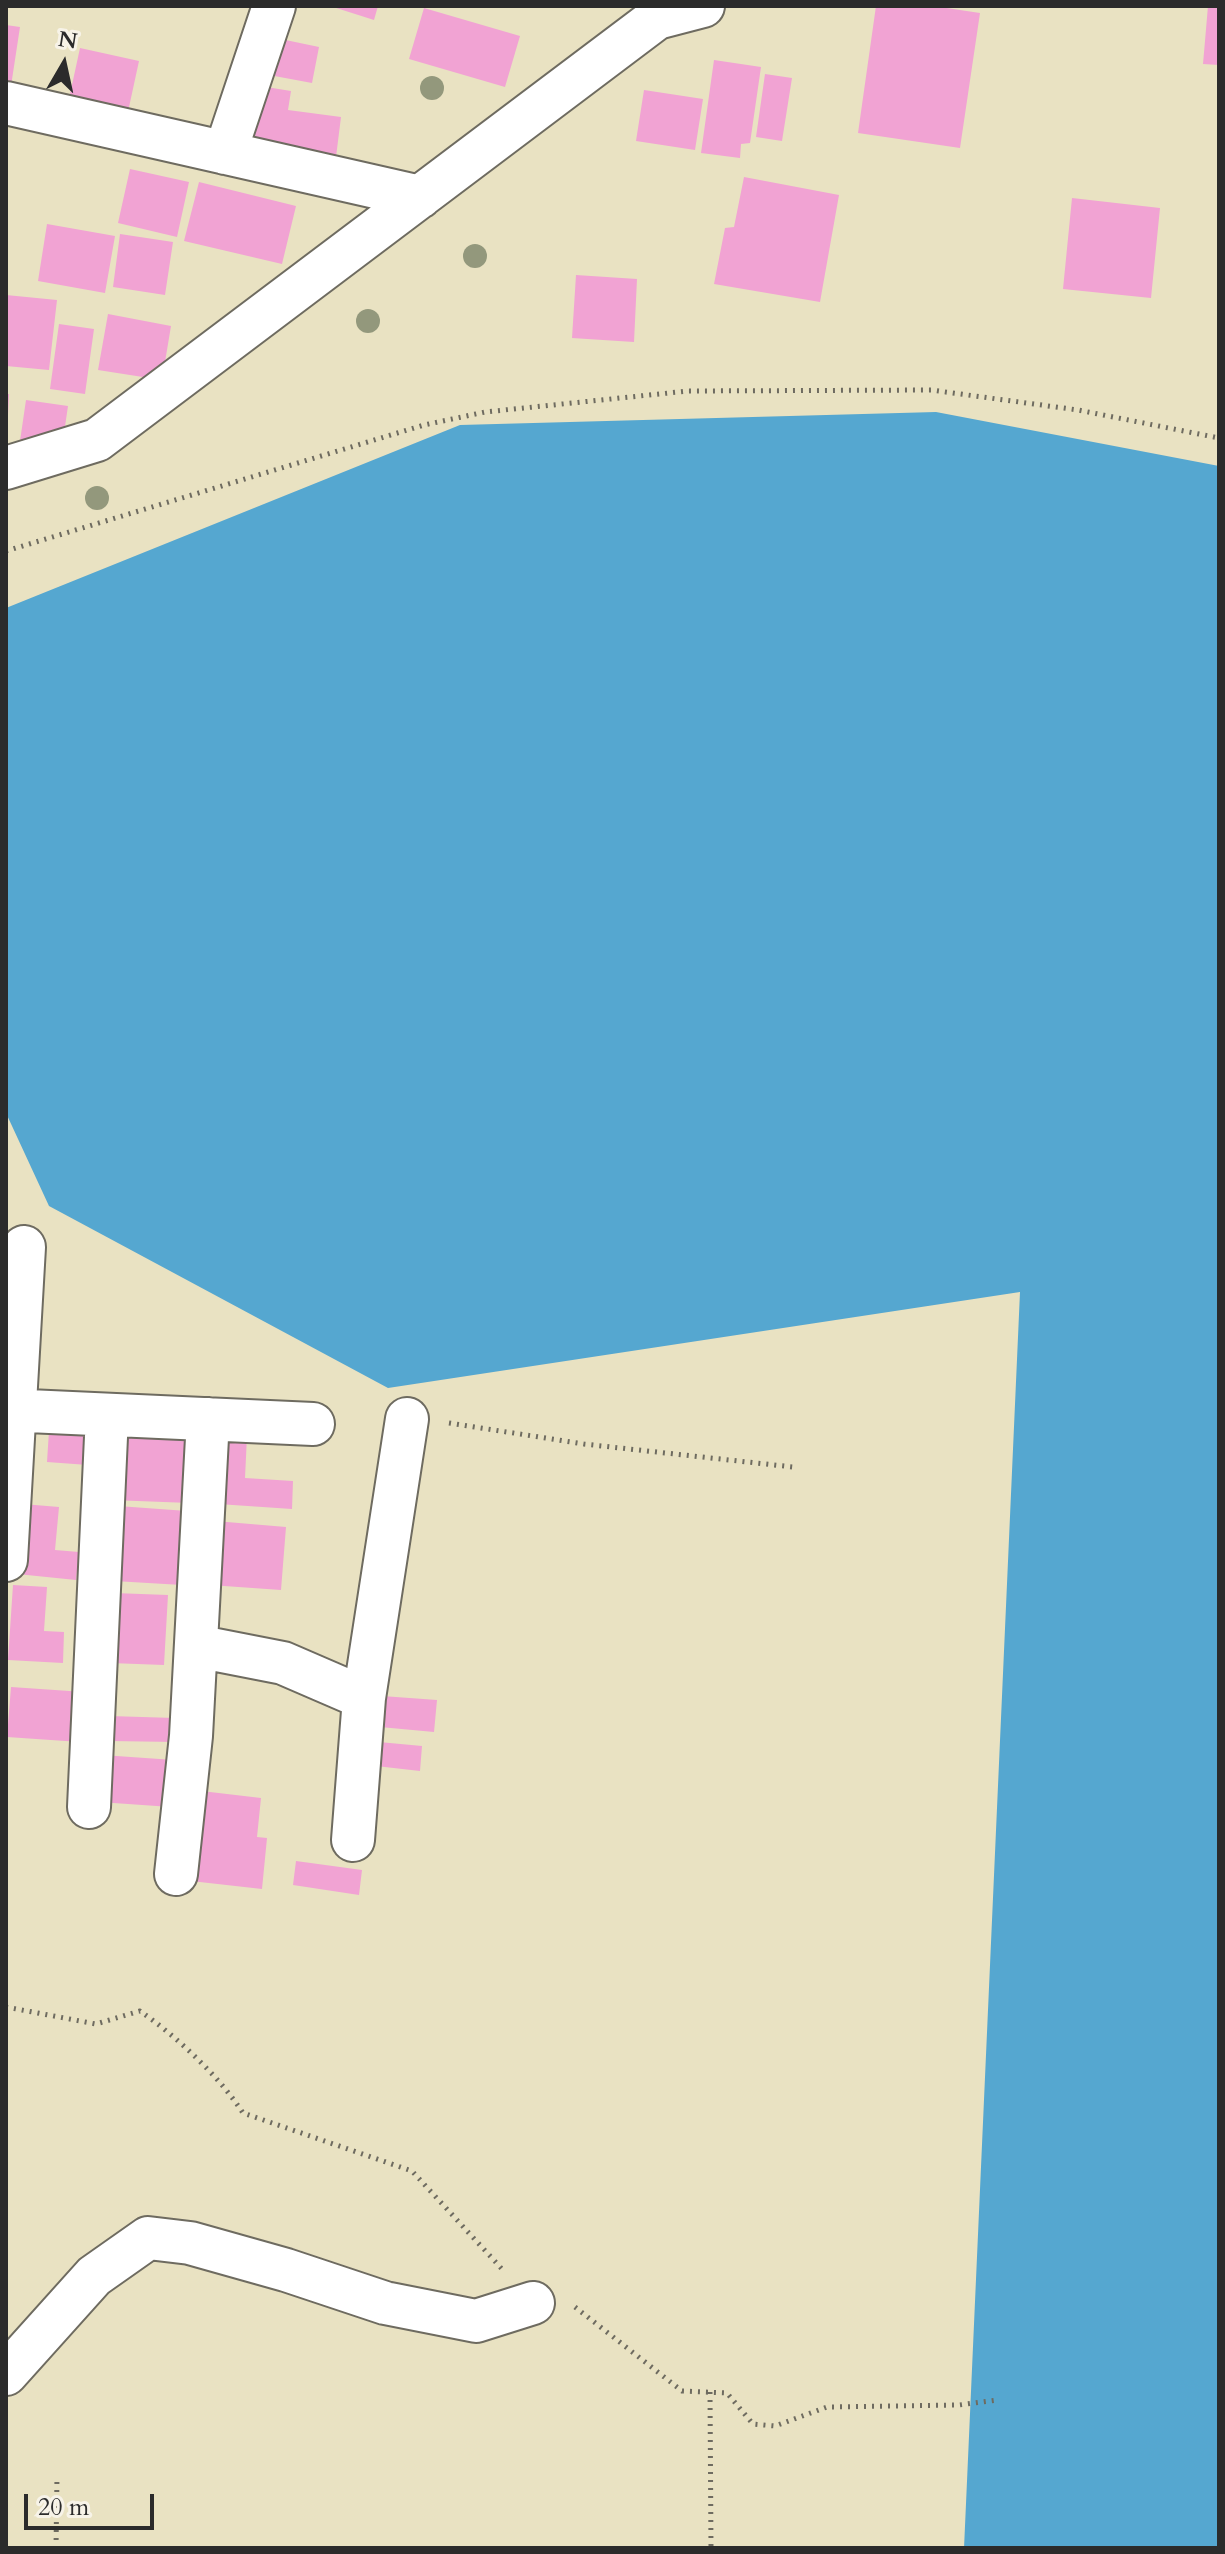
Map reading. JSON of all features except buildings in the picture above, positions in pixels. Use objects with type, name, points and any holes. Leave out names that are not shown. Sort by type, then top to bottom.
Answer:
[{"type":"street","points":[[225,153],[274,6]]},
{"type":"street","points":[[6,468],[97,440],[420,197],[653,12],[703,6]]},
{"type":"street","points":[[6,103],[420,197]]},
{"type":"street","points":[[6,1560],[10,1410],[24,1247]]},
{"type":"street","points":[[10,1410],[313,1424]]},
{"type":"street","points":[[89,1807],[107,1415]]},
{"type":"street","points":[[176,1874],[191,1736],[208,1419]]},
{"type":"street","points":[[353,1840],[364,1698],[407,1419]]},
{"type":"street","points":[[196,1646],[283,1663],[364,1698]]},
{"type":"street","points":[[6,2374],[94,2276],[148,2238],[190,2243],[286,2270],[385,2303],[476,2321],[533,2303]]},
{"type":"path","points":[[6,551],[424,425],[485,412],[688,391],[931,390],[1078,410],[1219,438]]},
{"type":"path","points":[[407,1419],[419,1418],[584,1444],[793,1467]]},
{"type":"path","points":[[6,2007],[96,2024],[140,2011],[161,2025],[232,2095],[243,2113],[412,2171],[542,2312],[571,2304],[682,2391],[727,2393],[753,2424],[775,2426],[827,2407],[959,2405],[997,2400]]},
{"type":"path","points":[[710,2392],[711,2548]]},
{"type":"path","points":[[56,2548],[57,2476]]},
{"type":"water","points":[[936,412],[1219,466],[1219,2548],[964,2548],[1020,1292],[388,1388],[49,1206],[6,1113],[6,608],[460,425]]}]
